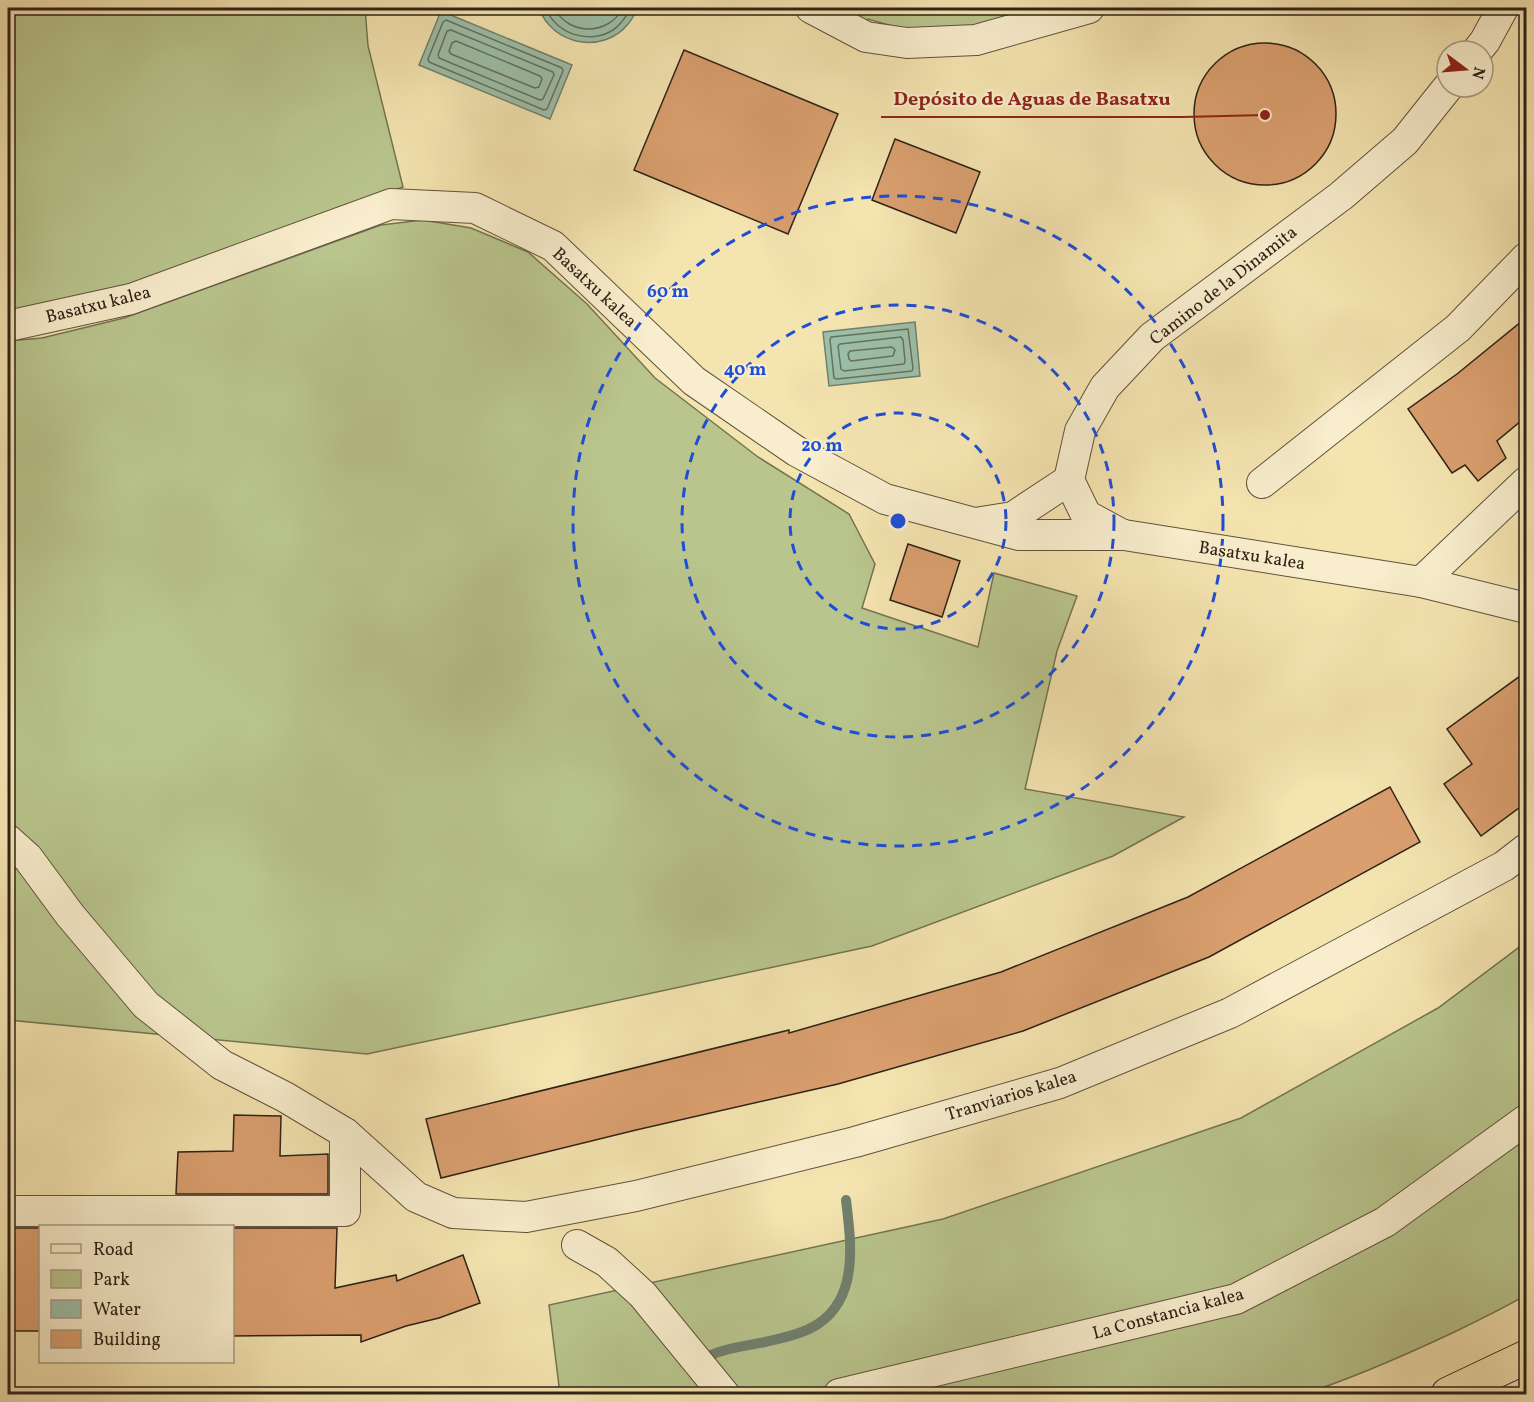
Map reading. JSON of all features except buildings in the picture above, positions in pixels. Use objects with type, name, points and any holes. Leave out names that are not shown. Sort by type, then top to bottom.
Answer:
[{"type":"highway","points":[[1457,1391],[1527,1357]]},
{"type":"street","points":[[811,8],[866,37],[907,44],[976,40],[1089,8]]},
{"type":"street","points":[[1486,39],[1503,8]]},
{"type":"street","name":"Camino de la Dinamita","points":[[1069,480],[1080,431],[1105,387],[1152,337],[1341,196],[1405,141],[1438,99]]},
{"type":"street","name":"Basatxu kalea","points":[[8,326],[131,299],[391,204],[475,208],[554,246],[694,381],[796,451],[885,499],[1019,535],[1124,535],[1421,582],[1527,608]]},
{"type":"street","points":[[1262,483],[1458,328],[1527,258]]},
{"type":"street","points":[[1069,480],[1086,514],[1124,535]]},
{"type":"street","name":"Basatxu kalea","points":[[975,523],[1012,517],[1069,480]]},
{"type":"street","points":[[1421,582],[1527,482]]},
{"type":"street","points":[[8,840],[28,858],[70,915],[146,1005],[222,1065],[285,1097],[345,1133],[345,1211],[8,1211]]},
{"type":"street","name":"Tranviarios kalea","points":[[345,1133],[416,1197],[453,1213],[526,1216],[636,1196],[855,1142],[1060,1083],[1230,1013],[1504,866],[1527,849]]},
{"type":"street","name":"La Constancia kalea","points":[[839,1395],[1236,1299],[1385,1222],[1527,1120]]},
{"type":"street","points":[[577,1245],[608,1262],[643,1295],[724,1395]]},
{"type":"green space","points":[[8,8],[365,8],[368,46],[403,187],[182,269],[71,302],[8,313]]},
{"type":"green space","points":[[788,8],[1061,8],[950,33],[896,27],[868,19],[851,42],[824,31]]},
{"type":"green space","points":[[423,220],[471,228],[528,252],[587,304],[655,378],[758,457],[849,514],[875,564],[862,608],[978,647],[994,573],[1077,596],[1057,651],[1025,789],[1184,817],[1113,856],[872,946],[367,1054],[8,1020],[8,862],[17,869],[31,846],[8,827],[8,341],[42,338],[124,318],[381,225]]},
{"type":"green space","points":[[1526,942],[1526,1295],[1448,1335],[1377,1367],[1304,1394],[560,1394],[549,1305],[943,1219],[1241,1118],[1438,1008]]},
{"type":"water","points":[[539,8],[638,8],[618,34],[605,40],[579,42],[555,30],[546,21]]},
{"type":"water","points":[[441,11],[572,65],[550,119],[419,65]]},
{"type":"water","points":[[915,322],[920,376],[829,386],[823,332]]},
{"type":"waterway","points":[[711,1355],[731,1348],[799,1333],[818,1324],[831,1313],[840,1299],[849,1268],[850,1233],[846,1200]]},
{"type":"place","name":"Depósito de Aguas de Basatxu","points":[[1265,115]]}]
